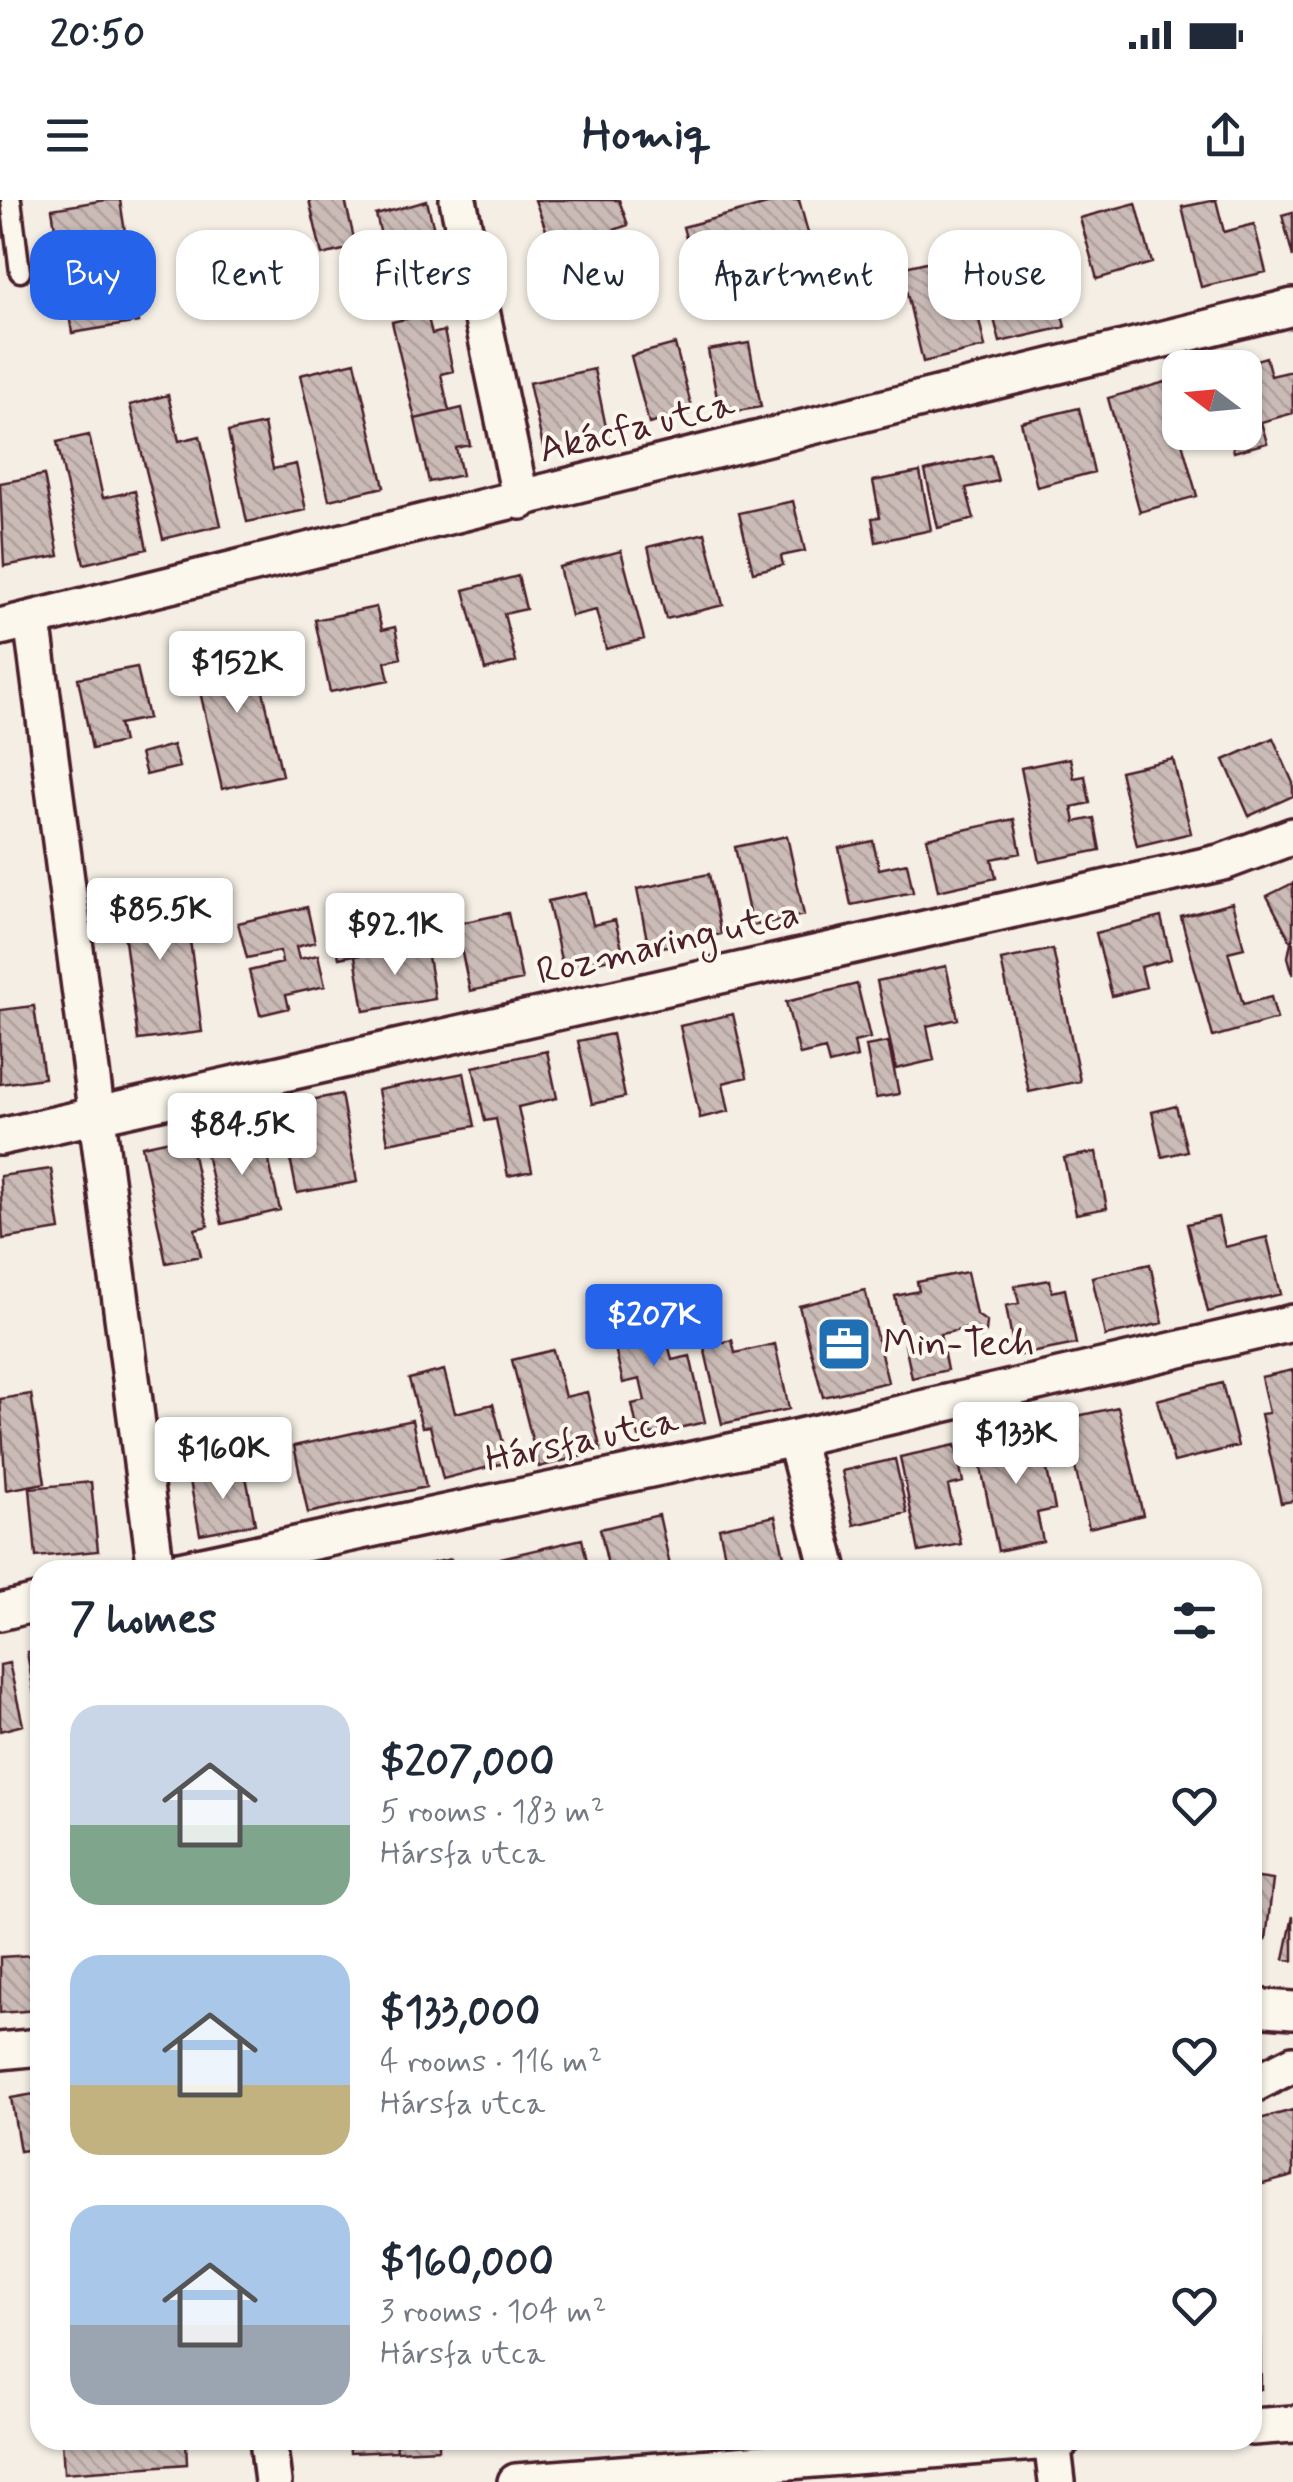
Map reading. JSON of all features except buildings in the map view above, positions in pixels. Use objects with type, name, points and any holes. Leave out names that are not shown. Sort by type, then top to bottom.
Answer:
[{"type":"street","points":[[458,200],[521,500]]},
{"type":"street","name":"Akácfa utca","points":[[16,623],[1293,307]]},
{"type":"street","points":[[16,623],[97,1117],[155,1560]]},
{"type":"street","name":"Rozmaring utca","points":[[0,1137],[1223,862],[1293,836]]},
{"type":"street","name":"Hársfa utca","points":[[227,1560],[796,1438],[1293,1323]]},
{"type":"street","points":[[796,1438],[826,1560]]},
{"type":"street","points":[[0,1612],[30,1604]]},
{"type":"street","points":[[1262,2007],[1293,2010]]},
{"type":"street","points":[[0,2051],[30,2048]]},
{"type":"street","points":[[1262,2080],[1293,2064]]},
{"type":"street","points":[[1262,2426],[1293,2424]]},
{"type":"street","points":[[269,2450],[273,2482]]},
{"type":"street","points":[[516,2482],[924,2450]]},
{"type":"street","points":[[1053,2450],[1057,2482]]},
{"type":"lane","points":[[11,200],[20,272]]},
{"type":"place","name":"Min-Tech","points":[[844,1344]]}]
